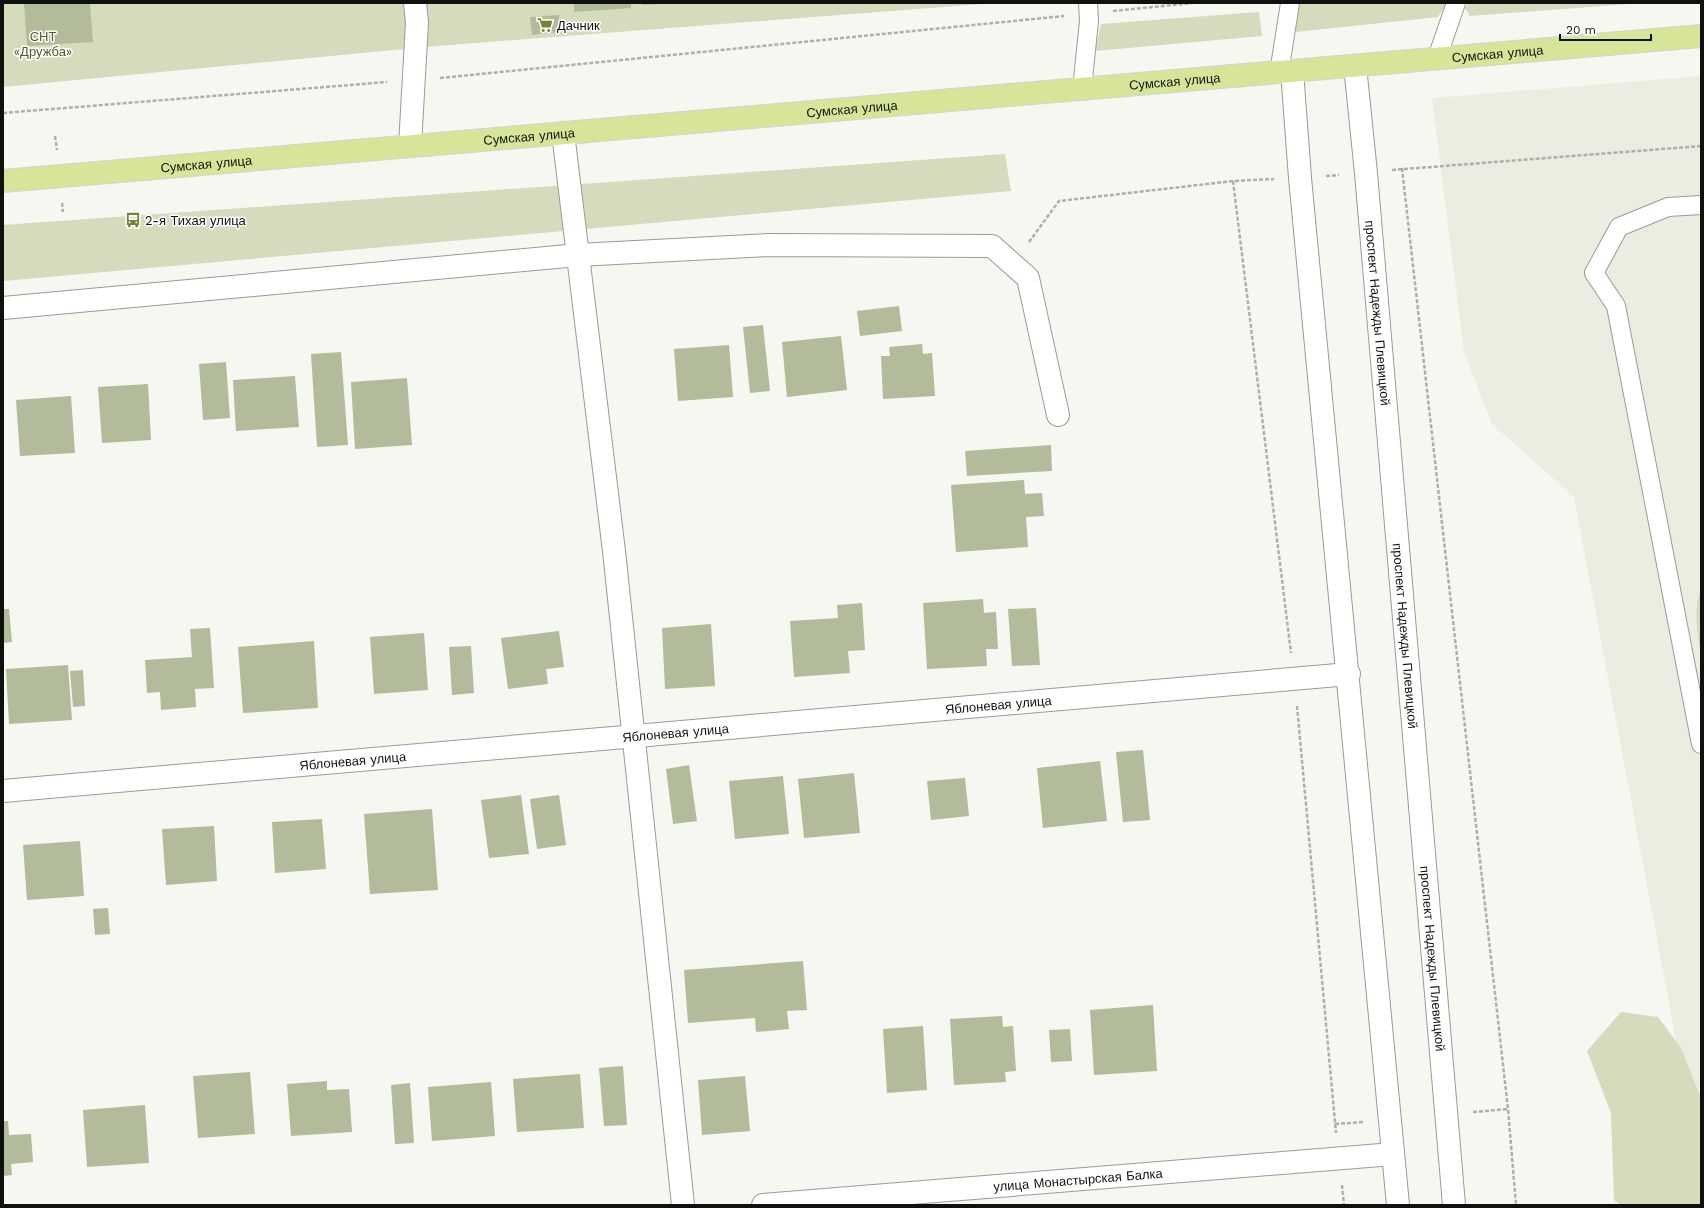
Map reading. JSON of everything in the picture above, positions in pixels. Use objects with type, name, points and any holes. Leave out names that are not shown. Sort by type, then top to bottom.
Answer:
[{"type":"main road","name":"Сумская улица","points":[[3,181],[1701,36]]},
{"type":"street","points":[[410,146],[417,22],[415,3]]},
{"type":"street","name":"проспект Надежды Плевицкой","points":[[1355,66],[1366,173],[1454,1205]]},
{"type":"street","points":[[1286,72],[1300,178],[1349,674],[1398,1205]]},
{"type":"street","points":[[563,133],[614,552],[632,737],[683,1205]]},
{"type":"street","points":[[3,308],[578,255],[768,245],[992,246],[1028,278],[1058,415]]},
{"type":"street","name":"Яблоневая улица","points":[[3,791],[1349,674]]},
{"type":"street","name":"улица Монастырская Балка","points":[[763,1205],[1393,1154]]},
{"type":"lane","points":[[1286,72],[1290,3]]},
{"type":"lane","points":[[1437,58],[1456,3]]},
{"type":"lane","points":[[1082,89],[1089,21],[1088,8]]},
{"type":"lane","points":[[1701,205],[1668,207],[1619,227],[1594,273],[1616,306],[1701,744]]},
{"type":"path","points":[[3,113],[414,80],[1088,8],[1193,3]]},
{"type":"path","points":[[1516,1205],[1508,1109],[1402,168],[1701,146]]},
{"type":"path","points":[[992,246],[1027,246],[1059,201],[1233,181]]},
{"type":"shaded area","points":[[1701,76],[1701,1130],[1689,1109],[1574,497],[1492,424],[1464,352],[1432,98]]},
{"type":"green space","name":"СНТ «Дружба»","points":[[3,3],[982,4],[437,46],[3,87]]},
{"type":"green space","points":[[1299,3],[1447,3],[1438,17],[1296,32],[1295,24]]},
{"type":"green space","points":[[1468,3],[1643,3],[1470,16],[1465,8]]},
{"type":"green space","points":[[1259,12],[1262,36],[1095,51],[1101,24]]},
{"type":"green space","points":[[1005,154],[1011,191],[3,281],[3,225]]},
{"type":"green space","points":[[1701,588],[1701,655],[1696,613]]},
{"type":"green space","points":[[1621,1012],[1658,1017],[1681,1048],[1701,1098],[1701,1205],[1621,1205],[1614,1200],[1611,1113],[1587,1051]]},
{"type":"building","points":[[24,3],[90,3],[93,42],[27,46]]},
{"type":"building","points":[[574,3],[631,3],[631,8],[574,12]]},
{"type":"building","points":[[643,3],[658,3],[658,4],[643,5]]},
{"type":"building","points":[[559,15],[560,32],[532,35],[530,17]]},
{"type":"building","points":[[899,306],[902,331],[860,336],[857,311]]},
{"type":"building","points":[[763,325],[770,391],[750,393],[743,327]]},
{"type":"building","points":[[841,336],[847,390],[787,397],[782,342]]},
{"type":"building","points":[[922,344],[923,354],[932,353],[935,396],[883,399],[881,356],[890,356],[889,347]]},
{"type":"building","points":[[729,345],[733,397],[678,401],[674,349]]},
{"type":"building","points":[[341,352],[348,445],[317,447],[311,354]]},
{"type":"building","points":[[226,362],[230,418],[203,420],[199,364]]},
{"type":"building","points":[[295,376],[299,427],[236,431],[233,380]]},
{"type":"building","points":[[407,378],[412,445],[355,449],[351,382]]},
{"type":"building","points":[[148,384],[151,440],[102,443],[98,387]]},
{"type":"building","points":[[71,396],[75,453],[20,456],[16,400]]},
{"type":"building","points":[[1051,445],[1052,471],[967,476],[965,451]]},
{"type":"building","points":[[1024,480],[1025,494],[1042,493],[1044,516],[1026,517],[1028,547],[956,552],[951,485]]},
{"type":"building","points":[[983,599],[984,613],[996,612],[998,649],[986,649],[987,666],[927,669],[923,603]]},
{"type":"building","points":[[862,603],[865,650],[848,651],[850,673],[794,677],[790,621],[838,618],[837,605]]},
{"type":"building","points":[[1036,608],[1040,665],[1012,666],[1008,609]]},
{"type":"building","points":[[3,609],[9,609],[12,642],[3,643]]},
{"type":"building","points":[[711,624],[715,686],[665,689],[662,628]]},
{"type":"building","points":[[210,628],[214,688],[195,689],[196,707],[161,710],[160,692],[147,693],[145,660],[192,657],[190,629]]},
{"type":"building","points":[[559,631],[564,667],[546,669],[548,684],[508,689],[501,638]]},
{"type":"building","points":[[424,633],[428,690],[374,694],[370,637]]},
{"type":"building","points":[[314,641],[318,708],[243,713],[238,647]]},
{"type":"building","points":[[471,646],[474,693],[452,695],[449,647]]},
{"type":"building","points":[[68,665],[72,720],[9,724],[6,669]]},
{"type":"building","points":[[83,670],[85,706],[73,707],[70,671]]},
{"type":"building","points":[[1143,750],[1150,820],[1123,822],[1116,752]]},
{"type":"building","points":[[1100,761],[1107,821],[1043,828],[1037,768]]},
{"type":"building","points":[[689,765],[697,821],[673,824],[666,769]]},
{"type":"building","points":[[854,773],[860,833],[804,838],[798,779]]},
{"type":"building","points":[[783,776],[789,834],[735,839],[729,781]]},
{"type":"building","points":[[965,778],[969,816],[931,820],[927,781]]},
{"type":"building","points":[[521,795],[529,854],[489,858],[481,800]]},
{"type":"building","points":[[559,795],[566,845],[537,849],[530,799]]},
{"type":"building","points":[[432,809],[438,890],[370,894],[364,814]]},
{"type":"building","points":[[322,819],[326,869],[275,873],[272,822]]},
{"type":"building","points":[[214,826],[217,881],[166,885],[162,829]]},
{"type":"building","points":[[80,841],[84,896],[27,900],[23,845]]},
{"type":"building","points":[[108,908],[110,934],[95,935],[93,909]]},
{"type":"building","points":[[803,961],[807,1010],[787,1011],[789,1029],[756,1032],[755,1018],[688,1023],[684,970]]},
{"type":"building","points":[[1153,1005],[1157,1071],[1094,1075],[1090,1010]]},
{"type":"building","points":[[1002,1016],[1003,1027],[1013,1026],[1016,1071],[1005,1072],[1006,1082],[954,1085],[950,1019]]},
{"type":"building","points":[[923,1026],[927,1090],[887,1093],[883,1029]]},
{"type":"building","points":[[1070,1029],[1072,1061],[1051,1062],[1049,1030]]},
{"type":"building","points":[[623,1066],[627,1125],[604,1126],[599,1068]]},
{"type":"building","points":[[250,1072],[255,1134],[198,1138],[193,1076]]},
{"type":"building","points":[[580,1074],[584,1128],[517,1132],[513,1079]]},
{"type":"building","points":[[745,1076],[750,1131],[702,1135],[698,1080]]},
{"type":"building","points":[[327,1081],[327,1090],[349,1089],[352,1132],[291,1136],[287,1084]]},
{"type":"building","points":[[491,1082],[495,1136],[432,1141],[428,1087]]},
{"type":"building","points":[[410,1083],[414,1143],[395,1144],[391,1085]]},
{"type":"building","points":[[145,1105],[149,1163],[87,1167],[83,1110]]},
{"type":"building","points":[[3,1121],[8,1121],[9,1135],[31,1134],[33,1162],[11,1164],[12,1175],[3,1176]]},
{"type":"place","name":"Дачник","points":[[545,25]]},
{"type":"place","name":"2-я Тихая улица","points":[[133,220]]}]
